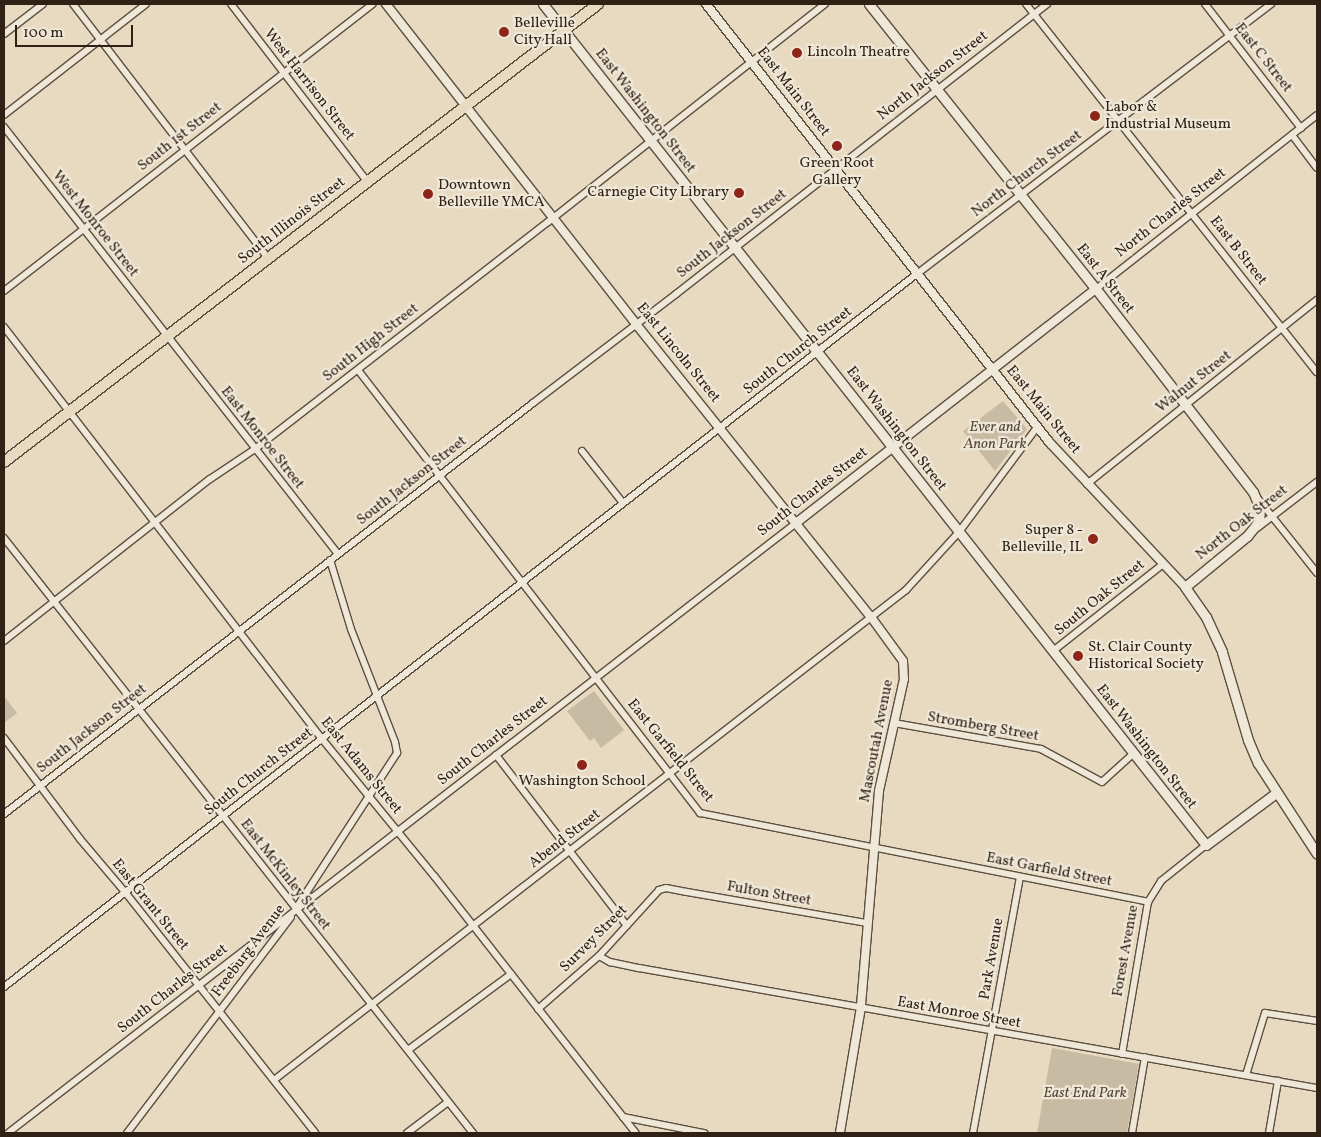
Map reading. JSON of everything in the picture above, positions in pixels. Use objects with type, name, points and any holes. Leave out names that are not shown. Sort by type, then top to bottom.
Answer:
[{"type":"main road","name":"East Washington Street","points":[[543,4],[1206,845]]},
{"type":"main road","name":"South Illinois Street","points":[[4,462],[598,4]]},
{"type":"main road","name":"East A Street","points":[[870,4],[1096,289],[1253,492]]},
{"type":"main road","points":[[1247,536],[1259,520],[1260,515],[1259,505],[1253,492]]},
{"type":"main road","name":"North Oak Street","points":[[1185,587],[1247,536]]},
{"type":"main road","name":"East Main Street","points":[[1185,587],[1206,617],[1222,652],[1248,740],[1276,793],[1317,854]]},
{"type":"main road","name":"Forest Avenue","points":[[1206,845],[1276,793]]},
{"type":"street","points":[[4,34],[43,4]]},
{"type":"street","points":[[72,4],[268,258]]},
{"type":"street","points":[[4,115],[146,4]]},
{"type":"street","name":"West Harrison Street","points":[[231,4],[368,182]]},
{"type":"street","name":"South 1st Street","points":[[4,291],[373,4]]},
{"type":"street","name":"East Lincoln Street","points":[[386,4],[636,324],[871,617]]},
{"type":"street","name":"East Main Street","points":[[706,4],[1038,426],[1087,484],[1185,587]]},
{"type":"street","name":"South High Street","points":[[4,641],[153,522],[210,479],[255,449],[554,218],[824,4]]},
{"type":"street","name":"East B Street","points":[[1026,4],[1317,372]]},
{"type":"street","name":"North Jackson Street","points":[[835,168],[1047,4]]},
{"type":"street","name":"East C Street","points":[[1205,4],[1301,128]]},
{"type":"street","name":"North Church Street","points":[[918,273],[1272,4]]},
{"type":"street","name":"North Charles Street","points":[[993,369],[1317,115]]},
{"type":"street","name":"West Monroe Street","points":[[4,127],[167,336]]},
{"type":"street","points":[[1292,135],[1317,168]]},
{"type":"street","name":"South Jackson Street","points":[[4,814],[735,248],[835,168]]},
{"type":"street","name":"South Church Street","points":[[4,987],[918,273]]},
{"type":"street","name":"Walnut Street","points":[[1087,484],[1184,404],[1317,300]]},
{"type":"street","name":"East Adams Street","points":[[4,327],[322,738],[474,926],[636,1133]]},
{"type":"street","name":"East Monroe Street","points":[[167,336],[338,554]]},
{"type":"street","name":"South Charles Street","points":[[8,1133],[993,369]]},
{"type":"street","name":"East Garfield Street","points":[[358,370],[700,813],[1148,902]]},
{"type":"street","points":[[871,617],[906,590],[959,532],[1038,426]]},
{"type":"street","points":[[582,451],[623,503]]},
{"type":"street","name":"North Oak Street","points":[[1247,536],[1317,482]]},
{"type":"street","name":"East A Street","points":[[1253,492],[1317,573]]},
{"type":"street","name":"East McKinley Street","points":[[4,538],[473,1133]]},
{"type":"street","points":[[330,560],[351,629],[377,696]]},
{"type":"street","name":"South Oak Street","points":[[1053,651],[1163,564]]},
{"type":"street","name":"Mascoutah Avenue","points":[[840,1133],[861,1007],[879,791],[904,679],[903,661],[871,617]]},
{"type":"street","name":"Abend Street","points":[[274,1080],[871,617]]},
{"type":"street","name":"Freeburg Avenue","points":[[127,1133],[297,910],[321,867],[397,753],[395,742],[377,696]]},
{"type":"street","name":"Stromberg Street","points":[[894,723],[1041,749],[1102,782],[1134,753]]},
{"type":"street","name":"East Grant Street","points":[[4,738],[315,1133]]},
{"type":"street","points":[[496,755],[627,926]]},
{"type":"street","name":"Forest Avenue","points":[[1122,1054],[1148,902],[1161,881],[1206,845]]},
{"type":"street","name":"Park Avenue","points":[[972,1133],[1020,877]]},
{"type":"street","name":"Fulton Street","points":[[666,888],[867,923]]},
{"type":"street","name":"Survey Street","points":[[538,1009],[599,956],[652,896],[659,890],[666,888]]},
{"type":"street","name":"East Monroe Street","points":[[599,956],[610,962],[639,968],[1317,1088]]},
{"type":"street","points":[[408,1050],[511,974]]},
{"type":"street","points":[[1246,1075],[1265,1013],[1317,1021]]},
{"type":"street","points":[[1132,1133],[1145,1058]]},
{"type":"street","points":[[1269,1133],[1278,1081]]},
{"type":"street","points":[[407,1133],[448,1102]]},
{"type":"street","points":[[623,1117],[704,1133]]},
{"type":"green space","name":"Ever and Anon Park","points":[[1003,401],[1027,429],[995,471],[963,431]]},
{"type":"green space","points":[[594,691],[624,730],[601,748],[594,738],[590,741],[567,711]]},
{"type":"green space","points":[[4,696],[17,713],[4,723]]},
{"type":"green space","name":"East End Park","points":[[1052,1048],[1139,1064],[1127,1133],[1037,1133]]},
{"type":"place","name":"Belleville City Hall","points":[[504,32]]},
{"type":"place","name":"Lincoln Theatre","points":[[797,53]]},
{"type":"place","name":"Labor & Industrial Museum","points":[[1095,116]]},
{"type":"place","name":"Green Root Gallery","points":[[837,146]]},
{"type":"place","name":"Carnegie City Library","points":[[739,193]]},
{"type":"place","name":"Downtown Belleville YMCA","points":[[428,194]]},
{"type":"place","name":"Super 8 - Belleville, IL","points":[[1093,539]]},
{"type":"place","name":"St. Clair County Historical Society","points":[[1078,656]]},
{"type":"place","name":"Washington School","points":[[582,765]]}]
